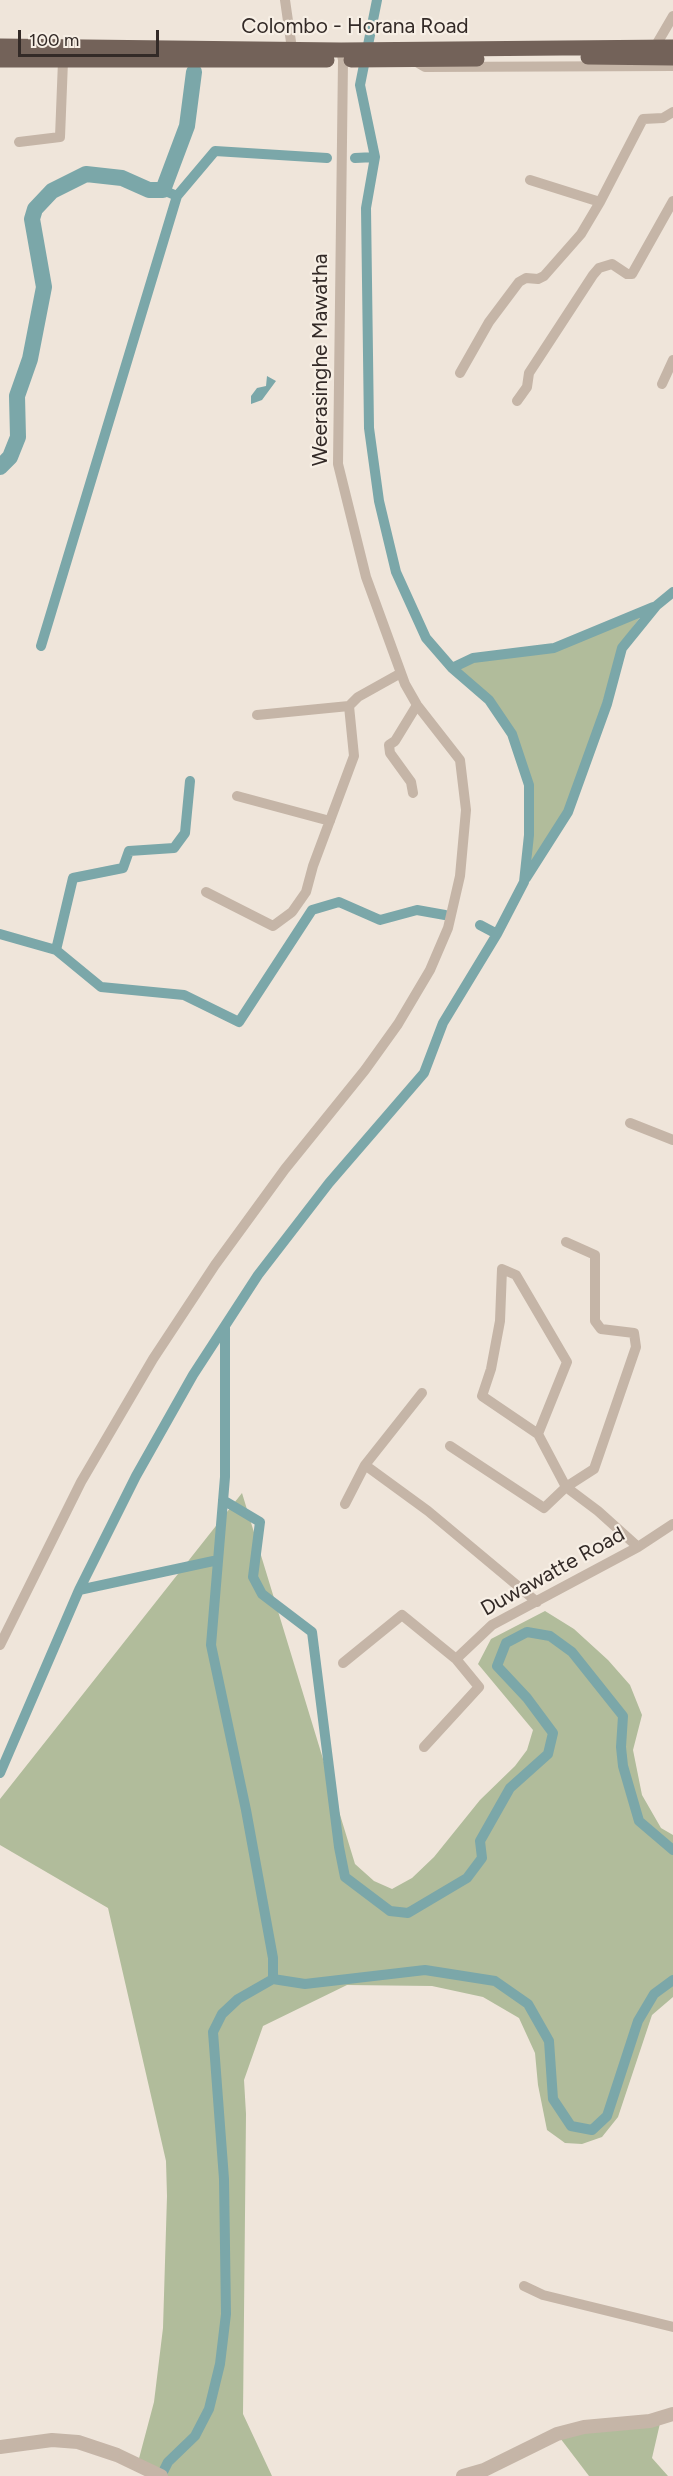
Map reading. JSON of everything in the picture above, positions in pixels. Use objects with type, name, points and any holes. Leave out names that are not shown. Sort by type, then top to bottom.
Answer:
[{"type":"main road","name":"Colombo - Horana Road","points":[[0,46],[408,56],[652,52],[673,47]]},
{"type":"main road","name":"Colombo - Horana Road","points":[[652,52],[673,58]]},
{"type":"main road","name":"Colombo - Horana Road","points":[[0,60],[63,61],[293,54]]},
{"type":"street","points":[[285,0],[293,54]]},
{"type":"street","points":[[652,52],[673,16]]},
{"type":"street","name":"Weerasinghe Mawatha","points":[[0,1645],[81,1482],[153,1359],[215,1265],[398,1024],[430,970],[448,928],[460,876],[465,842],[463,773],[460,760],[417,705],[405,684],[366,577],[338,464],[346,55]]},
{"type":"street","points":[[408,56],[425,67],[673,66]]},
{"type":"street","points":[[19,142],[60,137],[63,61]]},
{"type":"street","points":[[460,373],[489,322],[519,282],[526,278],[538,279],[544,276],[581,234],[643,119],[663,118],[673,112]]},
{"type":"street","points":[[530,180],[600,202]]},
{"type":"street","points":[[517,401],[527,387],[529,373],[593,274],[598,268],[612,264],[627,274],[632,274],[673,201]]},
{"type":"street","points":[[662,384],[673,360]]},
{"type":"street","points":[[257,715],[349,706],[358,697],[401,672]]},
{"type":"street","points":[[414,793],[411,782],[390,753],[389,745],[395,741],[417,705]]},
{"type":"street","points":[[206,891],[273,926],[291,912],[306,892],[354,756],[349,706]]},
{"type":"street","points":[[237,796],[330,821]]},
{"type":"street","points":[[630,1123],[673,1140]]},
{"type":"street","points":[[450,1446],[544,1509],[566,1487],[594,1469],[636,1347],[634,1333],[601,1329],[595,1321],[595,1255],[566,1242]]},
{"type":"street","points":[[538,1434],[567,1362],[516,1275],[502,1269],[500,1321],[491,1370],[482,1396],[538,1434],[566,1487],[598,1511],[638,1547]]},
{"type":"street","points":[[345,1504],[365,1465],[422,1393]]},
{"type":"street","points":[[365,1465],[428,1511],[537,1602]]},
{"type":"street","name":"Duwawatte Road","points":[[456,1659],[492,1625],[638,1547],[673,1524]]},
{"type":"street","points":[[343,1663],[402,1615],[456,1659],[479,1687],[424,1747]]},
{"type":"street","points":[[524,2286],[543,2295],[673,2327]]},
{"type":"street","points":[[463,2476],[484,2470],[557,2434],[584,2427],[650,2421],[673,2414]]},
{"type":"street","points":[[0,2447],[68,2440],[117,2455],[161,2476]]},
{"type":"green space","points":[[642,615],[620,644],[596,725],[565,810],[531,865],[532,783],[515,733],[492,699],[458,669],[476,661],[554,652]]},
{"type":"green space","points":[[242,1493],[355,1864],[374,1881],[392,1889],[412,1878],[434,1857],[480,1800],[515,1766],[527,1750],[533,1730],[478,1664],[491,1639],[545,1611],[574,1629],[608,1660],[630,1685],[642,1715],[633,1750],[642,1795],[661,1828],[673,1835],[673,1997],[652,2015],[618,2117],[602,2137],[582,2144],[565,2143],[547,2130],[538,2085],[535,2053],[519,2018],[483,1997],[432,1986],[347,1985],[263,2026],[244,2080],[246,2114],[243,2414],[272,2476],[161,2476],[137,2466],[154,2402],[163,2328],[166,2161],[108,1908],[0,1845],[0,1799]]},
{"type":"green space","points":[[661,2419],[652,2458],[668,2476],[589,2476],[557,2434]]},
{"type":"water","points":[[267,376],[276,381],[262,400],[251,404],[251,396],[257,388],[266,386]]},
{"type":"waterway","points":[[0,1773],[79,1590],[136,1476],[193,1375],[258,1275],[329,1183],[424,1073],[443,1023],[497,934],[524,882],[529,835],[529,785],[512,734],[489,700],[452,668],[426,638],[396,572],[379,501],[369,428],[366,208],[375,157],[360,85],[377,0]]},
{"type":"waterway","points":[[0,467],[10,457],[18,437],[17,396],[30,359],[44,287],[32,219],[35,209],[52,191],[86,174],[122,178],[149,190],[163,190],[187,126],[194,72]]},
{"type":"waterway","points":[[177,196],[215,151],[327,158]]},
{"type":"waterway","points":[[355,158],[375,157]]},
{"type":"waterway","points":[[41,646],[177,196],[163,190]]},
{"type":"waterway","points":[[526,878],[568,812],[607,704],[622,648],[656,606],[673,592]]},
{"type":"waterway","points":[[452,668],[473,658],[554,648],[653,607]]},
{"type":"waterway","points":[[56,950],[73,878],[123,868],[129,851],[174,848],[185,833],[190,781]]},
{"type":"waterway","points":[[0,934],[56,950],[101,987],[184,995],[239,1022],[312,910],[339,902],[380,920],[417,910],[445,915]]},
{"type":"waterway","points":[[480,925],[497,934]]},
{"type":"waterway","points":[[161,2476],[168,2462],[195,2436],[209,2409],[220,2364],[226,2314],[224,2179],[213,2032],[222,2014],[238,1999],[273,1979],[273,1958],[246,1810],[211,1645],[225,1477],[225,1326]]},
{"type":"waterway","points":[[223,1500],[260,1522],[253,1577],[262,1594],[312,1632],[339,1847],[345,1877],[390,1911],[408,1913],[467,1878],[482,1858],[480,1841],[510,1788],[548,1754],[553,1733],[527,1698],[497,1666],[506,1643],[527,1632],[550,1636],[572,1652],[623,1716],[621,1747],[623,1766],[639,1821],[673,1850]]},
{"type":"waterway","points":[[79,1590],[218,1560]]},
{"type":"waterway","points":[[273,1979],[305,1984],[425,1970],[495,1981],[528,2004],[549,2041],[553,2099],[571,2126],[592,2130],[607,2116],[638,2021],[654,1994],[673,1980]]}]
